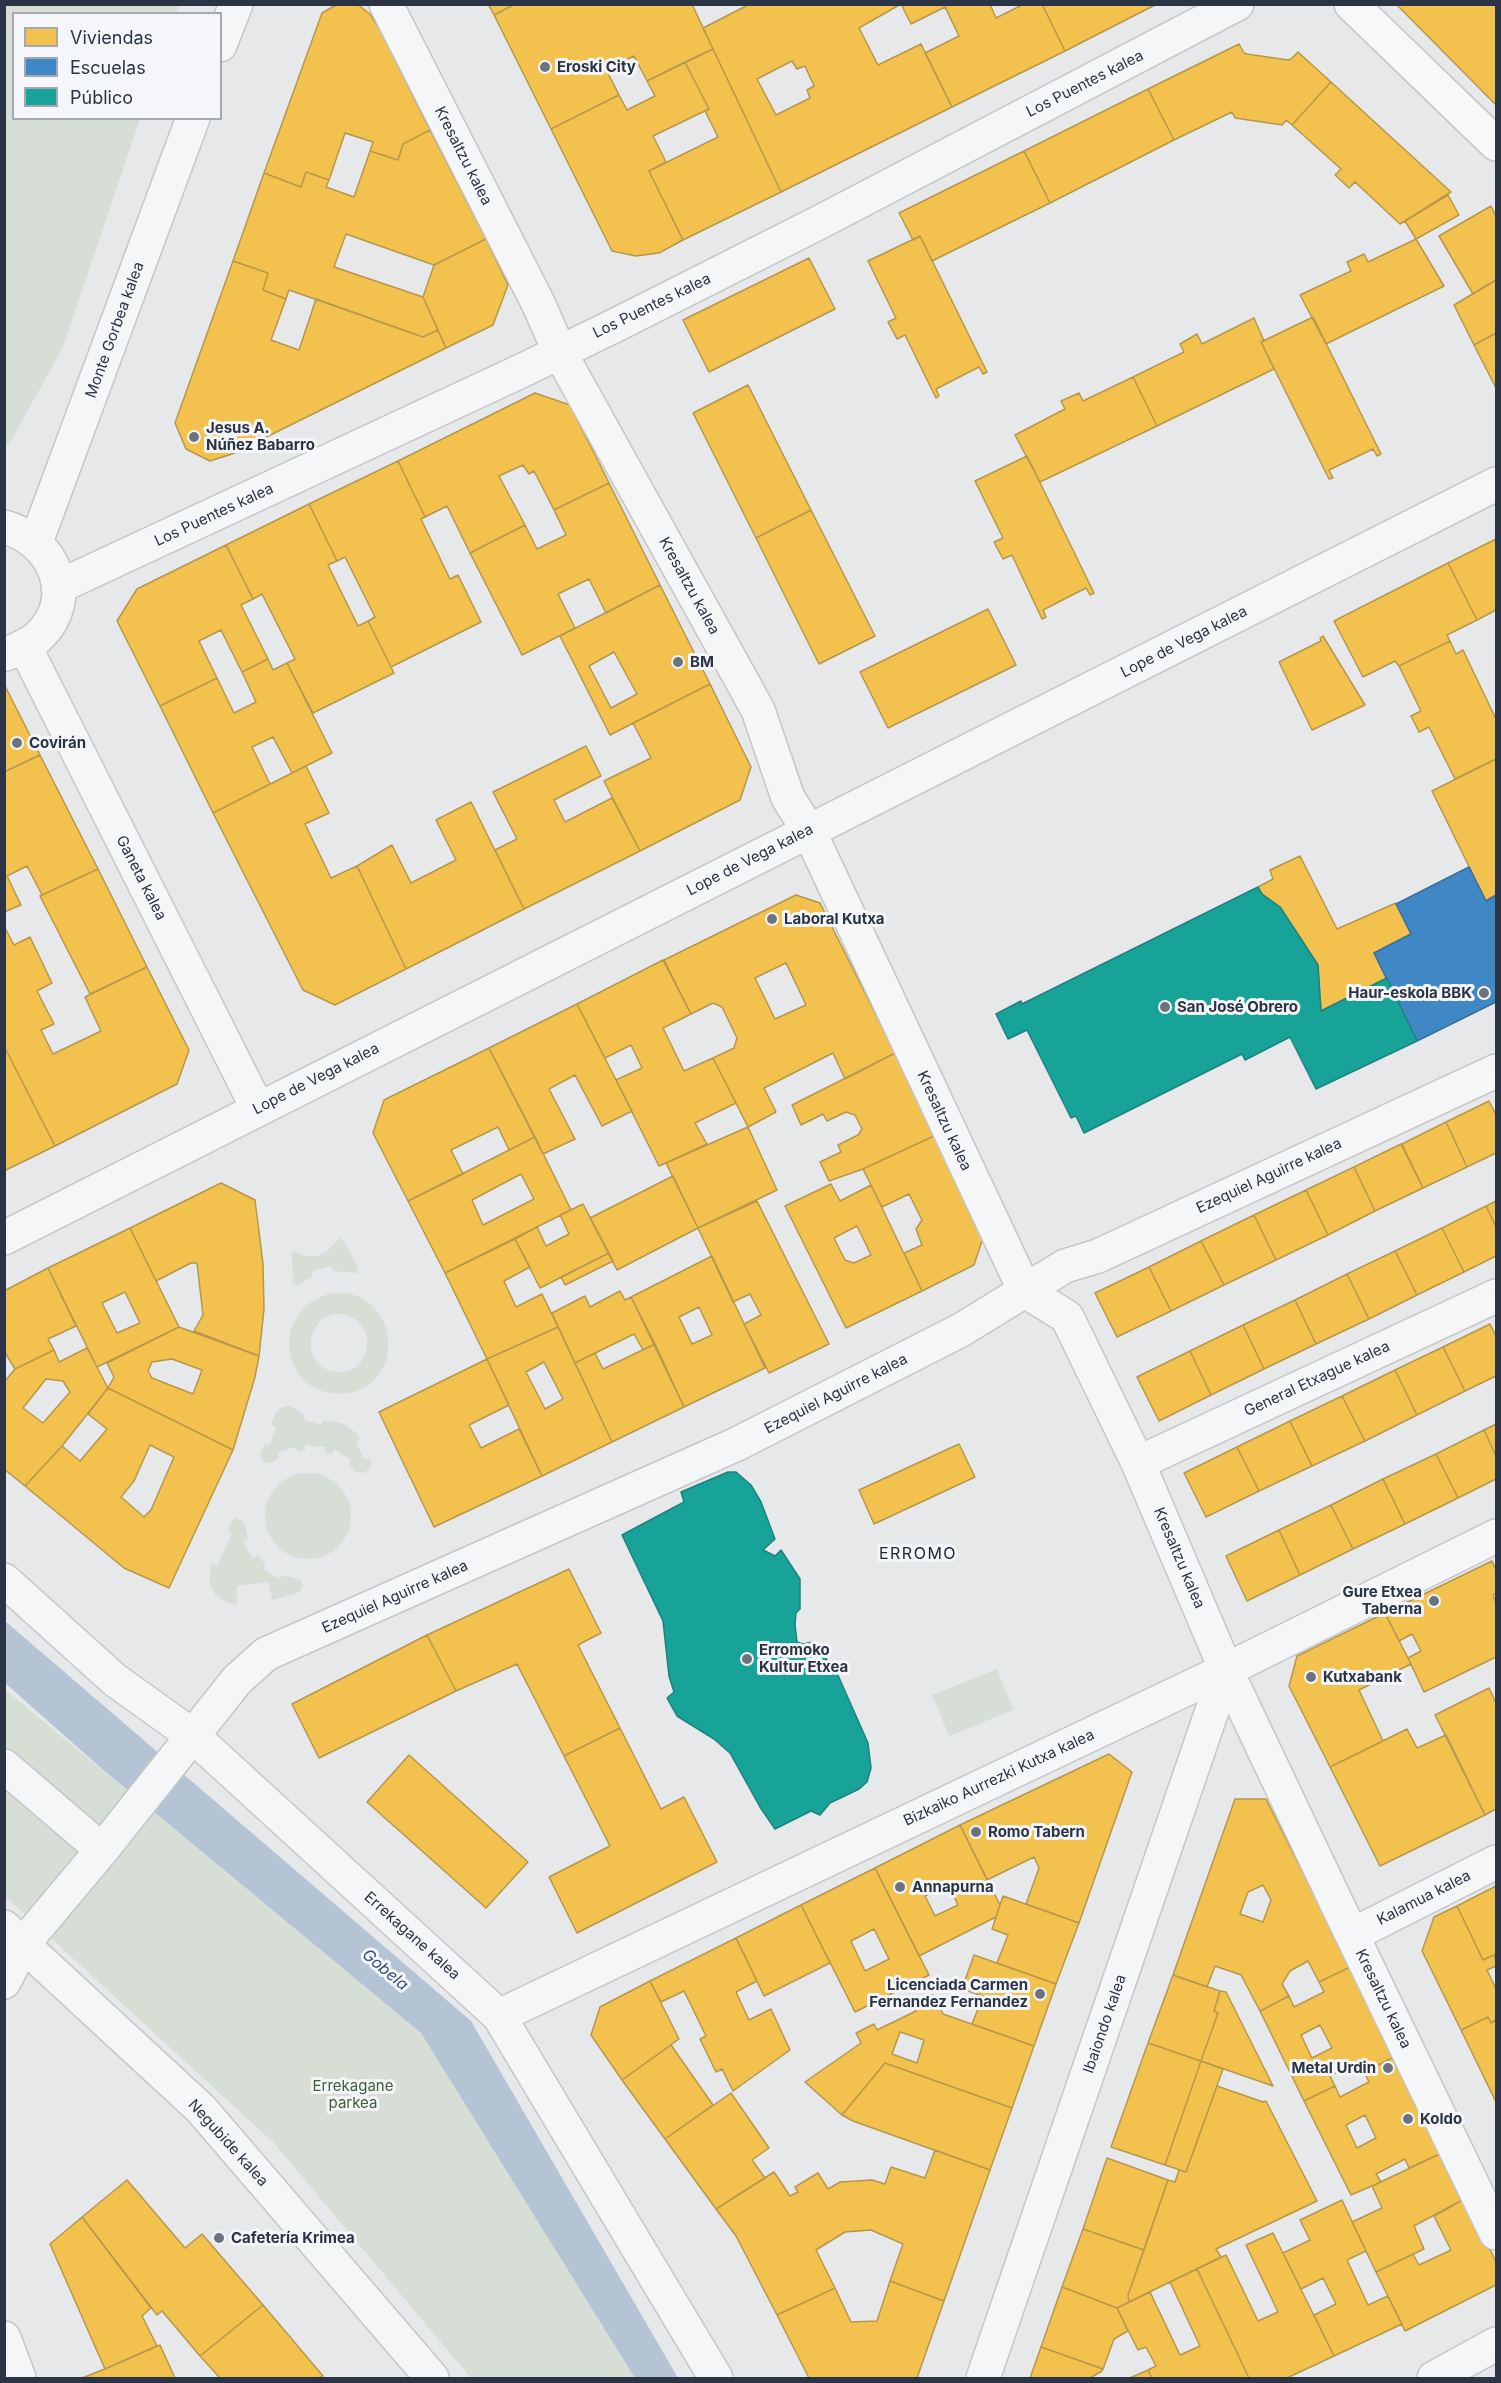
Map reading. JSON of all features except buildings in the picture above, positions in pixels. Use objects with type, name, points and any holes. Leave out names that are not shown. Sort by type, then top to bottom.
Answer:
[{"type":"street","points":[[222,40],[236,4]]},
{"type":"street","name":"Kresaltzu kalea","points":[[387,4],[539,305],[559,351],[758,710],[788,798],[809,831],[1025,1291],[1067,1317],[1138,1463],[1226,1670],[1497,2233]]},
{"type":"street","name":"Los Puentes kalea","points":[[58,587],[521,371],[812,226],[1237,4]]},
{"type":"street","points":[[1351,4],[1497,144]]},
{"type":"street","name":"Monte Gorbea kalea","points":[[36,542],[192,120]]},
{"type":"street","name":"Lope de Vega kalea","points":[[4,1238],[1497,484]]},
{"type":"street","points":[[4,528],[20,531],[36,542],[47,554],[55,570],[58,587],[56,605],[50,622],[40,636],[15,650]]},
{"type":"street","name":"Ganeta kalea","points":[[15,650],[258,1109]]},
{"type":"street","name":"Ezequiel Aguirre kalea","points":[[109,1842],[237,1680],[266,1654],[729,1448],[961,1330],[1065,1266],[1098,1256],[1497,1071]]},
{"type":"street","name":"General Etxague kalea","points":[[1138,1463],[1497,1296]]},
{"type":"street","name":"Bizkaiko Aurrezki Kutxa kalea","points":[[499,2016],[1226,1670],[1497,1536]]},
{"type":"street","name":"Errekagane kalea","points":[[4,1580],[115,1680],[193,1736],[499,2016],[716,2379]]},
{"type":"street","name":"Ibaiondo kalea","points":[[983,2379],[1226,1670]]},
{"type":"street","points":[[4,1766],[109,1842],[14,1935],[4,1982]]},
{"type":"street","name":"Kalamua kalea","points":[[1352,1935],[1497,1862]]},
{"type":"street","name":"Negubide kalea","points":[[14,1935],[201,2109],[432,2379]]},
{"type":"street","points":[[4,2338],[19,2379]]},
{"type":"street","points":[[1434,2379],[1497,2344]]},
{"type":"green space","points":[[5,4],[179,5],[176,12],[12,12],[12,120],[140,120],[63,347],[11,441],[5,447]]},
{"type":"green space","points":[[340,1238],[344,1241],[358,1268],[357,1273],[333,1271],[331,1266],[312,1271],[313,1276],[298,1285],[293,1284],[292,1252],[317,1256],[326,1252]]},
{"type":"green space","points":[[333,1293],[355,1295],[371,1305],[383,1319],[388,1337],[387,1355],[381,1372],[367,1386],[347,1393],[325,1392],[308,1383],[296,1369],[290,1352],[290,1334],[297,1316],[311,1302]],"holes":[[[343,1314],[355,1319],[363,1327],[367,1337],[364,1357],[349,1371],[337,1372],[325,1368],[316,1361],[312,1351],[311,1340],[314,1330],[320,1321],[330,1315]]]},
{"type":"green space","points":[[290,1406],[304,1414],[303,1419],[321,1425],[323,1421],[334,1421],[349,1427],[360,1439],[356,1442],[364,1459],[370,1458],[369,1468],[364,1473],[356,1472],[349,1465],[351,1460],[335,1450],[331,1455],[325,1453],[325,1447],[305,1445],[305,1451],[298,1452],[295,1447],[277,1453],[279,1458],[271,1463],[263,1461],[260,1456],[264,1444],[270,1445],[276,1427],[271,1425],[275,1414],[282,1408]]},
{"type":"green space","points":[[300,1473],[316,1473],[339,1485],[348,1499],[351,1516],[348,1533],[339,1547],[316,1559],[300,1559],[284,1552],[272,1540],[265,1524],[265,1508],[272,1492],[284,1480]]},
{"type":"green space","points":[[235,1518],[244,1522],[248,1539],[243,1542],[253,1558],[258,1556],[266,1565],[263,1569],[279,1579],[283,1575],[300,1580],[303,1585],[300,1592],[272,1600],[269,1582],[237,1586],[237,1604],[229,1603],[217,1596],[211,1585],[210,1572],[212,1564],[217,1566],[232,1533],[227,1530]]},
{"type":"green space","points":[[997,1669],[1013,1710],[949,1736],[932,1695]]},
{"type":"green space","name":"Errekagane parkea","points":[[4,1689],[421,2033],[517,2182],[638,2378],[471,2378],[273,2142],[5,1896]]},
{"type":"water","name":"Gobela","points":[[5,1621],[471,2021],[678,2378],[635,2378],[421,2033],[102,1769],[5,1683]]},
{"type":"place","name":"Eroski City","points":[[545,67]]},
{"type":"place","name":"Jesus A. Núñez Babarro","points":[[194,437]]},
{"type":"place","name":"BM","points":[[678,662]]},
{"type":"place","name":"Covirán","points":[[17,743]]},
{"type":"place","name":"Laboral Kutxa","points":[[772,919]]},
{"type":"place","name":"Haur-eskola BBK","points":[[1484,993]]},
{"type":"place","name":"San José Obrero","points":[[1165,1007]]},
{"type":"place","name":"Gure Etxea Taberna","points":[[1434,1601]]},
{"type":"place","name":"Erromoko Kultur Etxea","points":[[747,1659]]},
{"type":"place","name":"Kutxabank","points":[[1311,1677]]},
{"type":"place","name":"Romo Tabern","points":[[976,1832]]},
{"type":"place","name":"Annapurna","points":[[900,1887]]},
{"type":"place","name":"Licenciada Carmen Fernandez Fernandez","points":[[1040,1994]]},
{"type":"place","name":"Metal Urdin","points":[[1388,2068]]},
{"type":"place","name":"Koldo","points":[[1408,2119]]},
{"type":"place","name":"Cafetería Krimea","points":[[219,2238]]},
{"type":"district","name":"ERROMO","points":[[918,1554]]}]
